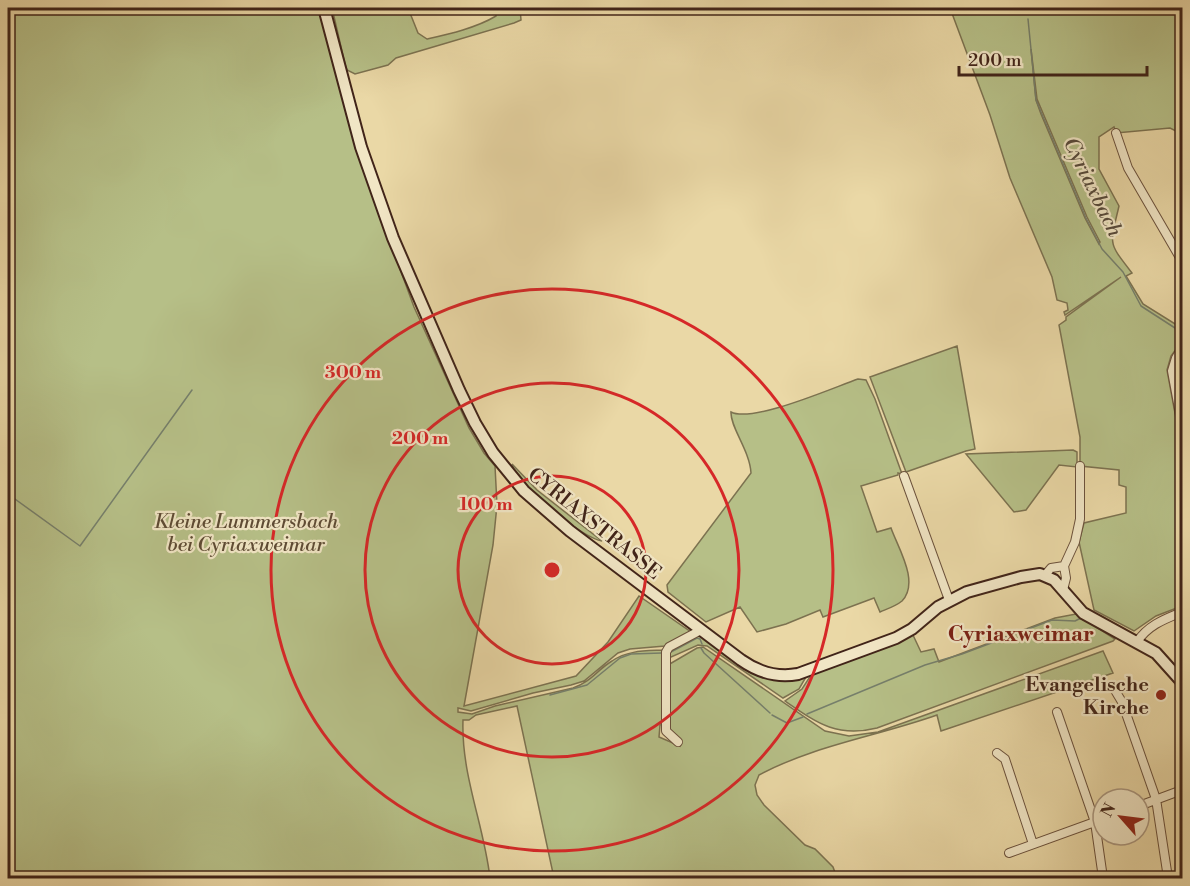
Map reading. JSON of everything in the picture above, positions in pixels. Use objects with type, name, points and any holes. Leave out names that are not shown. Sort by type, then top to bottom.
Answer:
[{"type":"street","name":"CYRIAXSTRASSE","points":[[324,8],[361,147],[393,238],[459,390],[487,443],[512,477],[536,503],[701,630],[750,666],[765,672],[788,676],[885,643],[912,629],[949,600],[967,592],[1033,574],[1045,575],[1051,568],[1064,566]]},
{"type":"street","points":[[1116,133],[1128,168],[1182,261]]},
{"type":"street","points":[[1182,348],[1172,371],[1182,425]]},
{"type":"street","points":[[1064,590],[1066,578],[1064,566],[1075,542],[1080,519],[1080,466]]},
{"type":"street","points":[[904,476],[949,600]]},
{"type":"street","points":[[1045,575],[1054,580],[1083,613],[1156,653],[1182,682]]},
{"type":"street","points":[[1137,642],[1157,622],[1182,612]]},
{"type":"street","points":[[678,742],[666,731],[666,652],[669,646],[701,630]]},
{"type":"street","points":[[1113,687],[1122,702],[1156,799],[1168,879]]},
{"type":"street","points":[[1057,712],[1091,800]]},
{"type":"street","points":[[997,753],[1005,759],[1034,844]]},
{"type":"street","points":[[1151,801],[1182,790]]},
{"type":"street","points":[[1009,853],[1091,824]]},
{"type":"street","points":[[1101,847],[1103,879]]},
{"type":"green space","name":"Kleine Lummersbach bei Cyriaxweimar","points":[[8,8],[319,8],[365,174],[414,307],[469,428],[495,466],[497,505],[493,545],[464,706],[576,676],[608,642],[639,596],[691,632],[665,646],[630,649],[618,653],[584,681],[471,711],[458,708],[458,712],[472,714],[495,706],[573,688],[585,683],[618,657],[637,652],[664,650],[664,724],[660,725],[659,737],[680,746],[680,743],[669,733],[668,665],[697,648],[703,647],[825,731],[849,736],[878,732],[1103,651],[1113,673],[941,731],[937,715],[824,748],[759,775],[755,785],[757,795],[764,805],[805,845],[815,849],[833,867],[837,878],[554,878],[517,706],[463,720],[463,740],[469,780],[490,878],[8,878]]},
{"type":"green space","points":[[332,8],[408,8],[418,33],[427,39],[480,24],[496,16],[496,8],[520,8],[521,20],[396,58],[388,65],[355,74],[347,70]]},
{"type":"green space","points":[[950,8],[1182,8],[1182,134],[1170,128],[1116,133],[1114,127],[1099,137],[1099,169],[1119,206],[1113,242],[1118,255],[1132,273],[1126,276],[1143,304],[1180,327],[1182,341],[1171,356],[1167,370],[1182,451],[1182,606],[1156,616],[1134,631],[1094,610],[1079,542],[1084,523],[1126,513],[1126,487],[1119,485],[1119,470],[1080,466],[1080,437],[1059,325],[1066,320],[1066,317],[1121,277],[1065,315],[1064,312],[1068,310],[1067,303],[1057,300],[1052,277],[1010,178],[990,115]],"holes":[[[1031,49],[1037,99],[1087,217],[1100,242],[1099,244],[1085,218],[1036,100]]]},
{"type":"green space","points":[[957,346],[975,449],[906,472],[870,377]]},
{"type":"green space","points":[[858,379],[866,380],[875,399],[902,474],[898,473],[898,475],[861,486],[877,532],[891,528],[906,565],[909,584],[902,601],[880,612],[874,598],[823,617],[820,610],[786,624],[757,632],[740,607],[706,622],[668,592],[667,585],[751,473],[731,412],[742,414],[774,409]]},
{"type":"green space","points":[[1073,450],[1077,452],[1077,467],[1059,465],[1026,510],[1014,512],[966,454]]},
{"type":"green space","points":[[512,464],[537,490],[602,541],[568,523],[541,501],[520,481]]},
{"type":"green space","points":[[1076,614],[1115,639],[877,728],[863,731],[839,730],[818,722],[785,701],[802,689],[811,675],[888,646],[912,633],[921,652],[934,649],[939,662],[1055,618]]},
{"type":"green space","points":[[697,635],[767,678],[787,681],[806,677],[799,689],[783,698],[707,646],[698,645],[669,658],[668,651]]},
{"type":"waterway","name":"Cyriaxbach","points":[[1028,19],[1036,100],[1086,218],[1102,249],[1123,272],[1141,306],[1175,328],[1180,342]]},
{"type":"waterway","points":[[8,494],[80,546],[192,390]]},
{"type":"waterway","points":[[807,714],[925,665],[962,654],[1052,620],[1075,621],[1081,618]]},
{"type":"waterway","points":[[669,653],[697,638],[702,644]]},
{"type":"waterway","points":[[701,648],[770,713]]},
{"type":"waterway","points":[[550,695],[587,685],[620,658],[631,654],[662,653]]},
{"type":"waterway","points":[[772,715],[787,723],[803,717]]},
{"type":"place","name":"Evangelische Kirche","points":[[1161,695]]},
{"type":"district","name":"Cyriaxweimar","points":[[1021,633]]}]
